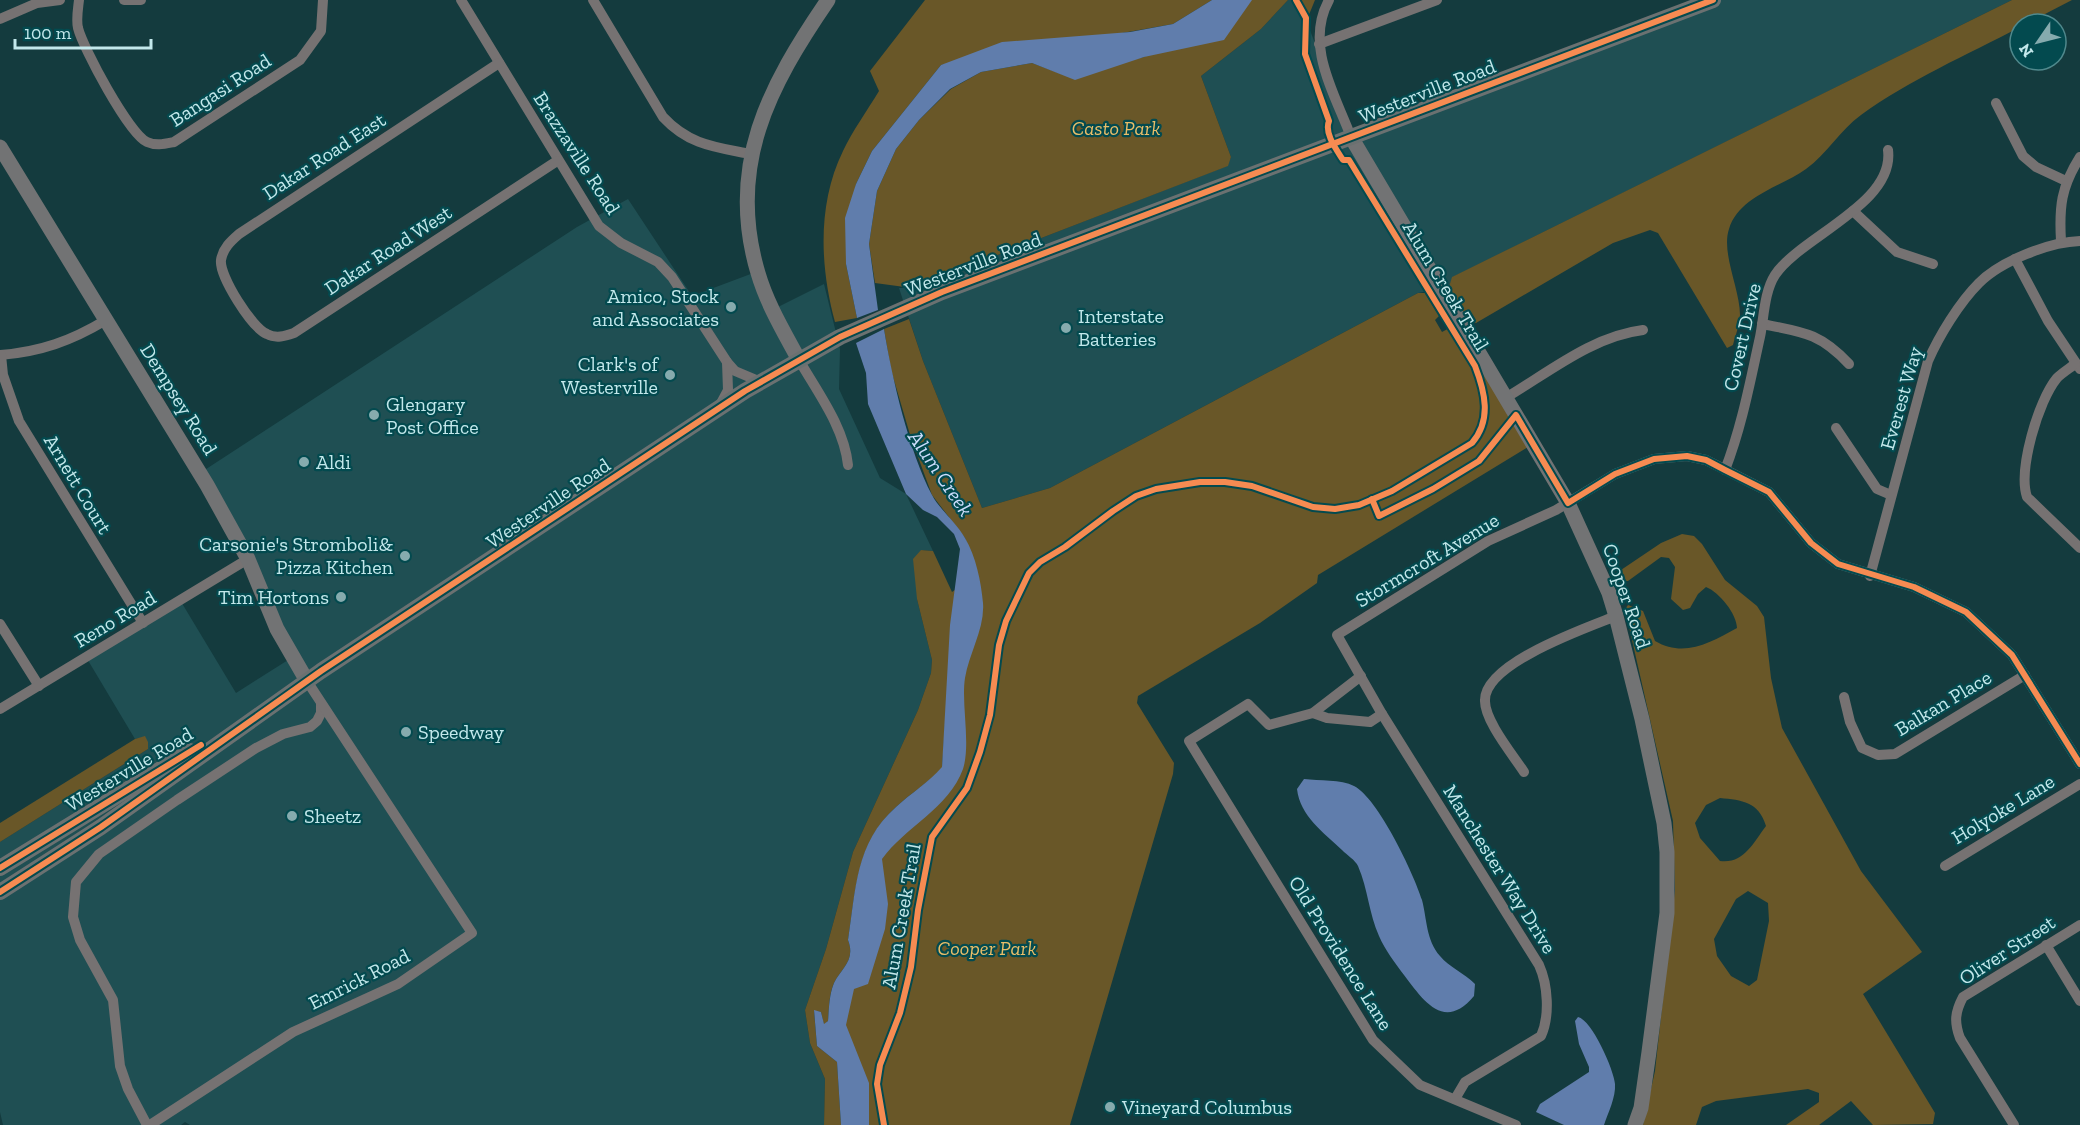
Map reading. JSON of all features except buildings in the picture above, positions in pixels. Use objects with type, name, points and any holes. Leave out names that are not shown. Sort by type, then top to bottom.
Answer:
[{"type":"main road","name":"Westerville Road","points":[[0,892],[100,827],[307,681],[716,411],[761,382],[840,337],[897,311],[1713,0]]},
{"type":"main road","name":"Westerville Road","points":[[0,868],[307,681]]},
{"type":"street","points":[[0,19],[37,3],[60,0]]},
{"type":"street","name":"Bangasi Road","points":[[79,0],[78,27],[92,62],[135,133],[146,142],[160,145],[174,142],[300,60],[321,31],[323,0]]},
{"type":"street","points":[[124,0],[141,0]]},
{"type":"street","name":"Brazzaville Road","points":[[461,0],[557,161],[599,226],[621,243],[658,262],[672,277],[727,362],[735,371],[761,382]]},
{"type":"street","points":[[593,0],[663,117],[678,132],[696,142],[750,154]]},
{"type":"street","points":[[828,0],[778,80],[750,154],[747,189],[749,231],[758,273],[777,319],[839,430],[846,447],[848,465]]},
{"type":"street","points":[[1329,0],[1318,33],[1319,44],[1322,60],[1351,137]]},
{"type":"street","points":[[1319,44],[1437,0]]},
{"type":"street","name":"Dakar Road East","points":[[242,305],[224,278],[221,261],[227,245],[239,234],[499,63]]},
{"type":"street","points":[[1996,103],[2024,156],[2036,167],[2066,181]]},
{"type":"street","name":"Cooper Road","points":[[1351,137],[1568,503],[1600,571],[1616,616],[1642,719],[1668,852],[1665,923],[1646,1073],[1635,1125]]},
{"type":"street","name":"Dempsey Road","points":[[0,147],[207,485],[248,559],[277,629],[307,681]]},
{"type":"street","name":"Covert Drive","points":[[1725,470],[1739,432],[1762,324],[1775,276],[1790,259],[1853,211],[1869,195],[1886,169],[1888,150]]},
{"type":"street","points":[[2080,158],[2066,181],[2059,210],[2061,241],[2080,241]]},
{"type":"street","name":"Dakar Road West","points":[[242,305],[255,324],[266,334],[280,337],[294,333],[557,161]]},
{"type":"street","points":[[1853,211],[1897,252],[1933,264]]},
{"type":"street","name":"Everest Way","points":[[1870,576],[1928,361],[1937,339],[1979,283],[2015,259],[2061,241]]},
{"type":"street","points":[[2015,259],[2048,321],[2078,366],[2057,378],[2042,405],[2026,465],[2024,487],[2027,498],[2080,548]]},
{"type":"street","points":[[0,355],[19,354],[75,339],[106,320]]},
{"type":"street","points":[[1762,324],[1806,333],[1830,344],[1849,364]]},
{"type":"street","points":[[1507,398],[1604,340],[1619,333],[1642,330]]},
{"type":"street","name":"Arnett Court","points":[[0,355],[3,375],[18,421],[142,623]]},
{"type":"street","points":[[716,411],[728,390],[727,362]]},
{"type":"street","points":[[1836,428],[1877,489],[1891,495]]},
{"type":"street","name":"Stormcroft Avenue","points":[[1337,635],[1488,541],[1568,503],[1615,474],[1662,458],[1687,456],[1706,460],[1768,492],[1811,543],[1838,564],[1870,576],[1914,587],[1966,612],[2012,655],[2080,764]]},
{"type":"street","name":"Reno Road","points":[[0,709],[248,559]]},
{"type":"street","points":[[1524,772],[1488,716],[1484,699],[1489,684],[1547,644],[1616,616]]},
{"type":"street","points":[[0,624],[39,686]]},
{"type":"street","name":"Manchester Way Drive","points":[[1337,635],[1382,714],[1545,978],[1546,1025],[1541,1036],[1465,1082],[1455,1100]]},
{"type":"street","name":"Balkan Place","points":[[1844,697],[1850,722],[1862,748],[1878,755],[1895,754],[2025,675]]},
{"type":"street","points":[[1313,713],[1361,676]]},
{"type":"street","name":"Emrick Road","points":[[307,681],[472,933],[398,984],[293,1032],[149,1125],[128,1089],[120,1066],[113,1000],[72,917],[73,893],[82,871],[99,854],[256,748],[283,734],[310,727],[321,713],[321,704]]},
{"type":"street","name":"Old Providence Lane","points":[[1313,713],[1269,725],[1248,704],[1189,741],[1373,1040],[1420,1085],[1516,1125]]},
{"type":"street","points":[[1313,713],[1327,718],[1370,722],[1382,714]]},
{"type":"street","name":"Holyoke Lane","points":[[1946,866],[2080,784]]},
{"type":"street","name":"Oliver Street","points":[[2014,1125],[1960,1038],[1955,1024],[1957,1009],[1964,997],[2080,925]]},
{"type":"street","points":[[2046,945],[2080,1001]]},
{"type":"shaded area","points":[[1288,0],[1298,0],[1352,137],[1707,0],[2012,0],[1453,277],[1449,287],[1418,293],[1050,488],[982,508],[923,361],[899,288],[912,288],[1227,166],[1231,157],[1201,76],[1261,29]]},
{"type":"shaded area","points":[[628,199],[692,296],[756,272],[772,310],[824,284],[840,349],[839,389],[880,478],[906,494],[933,551],[921,550],[917,599],[932,660],[931,673],[918,710],[853,852],[826,949],[805,1010],[810,1043],[825,1079],[824,1125],[190,1125],[185,1122],[181,1125],[3,1125],[0,1112],[0,842],[148,749],[145,737],[135,739],[86,657],[180,600],[236,693],[296,655],[200,473],[577,227]]},
{"type":"green space","points":[[925,0],[1212,0],[1173,24],[941,65],[872,151],[856,184],[846,264],[857,318],[835,322],[824,258],[825,214],[829,192],[843,151],[879,91],[870,71]]},
{"type":"green space","name":"Casto Park","points":[[1239,0],[1288,0],[1261,29],[1201,76],[1231,157],[1228,166],[912,288],[875,283],[869,244],[877,191],[896,149],[919,120],[951,89],[981,72],[1032,63],[1064,75],[1144,57]]},
{"type":"green space","points":[[1298,0],[1315,0],[1306,22]]},
{"type":"green space","points":[[2012,0],[2072,0],[2049,12],[2008,12],[2008,33],[1918,79],[1879,102],[1853,121],[1806,169],[1762,193],[1742,208],[1734,218],[1727,239],[1740,315],[1733,345],[1727,348],[1658,233],[1650,230],[1613,243],[1476,323],[1469,322],[1449,287],[1452,277]]},
{"type":"green space","name":"Cooper Park","points":[[1418,293],[1425,293],[1439,316],[1435,320],[1442,332],[1455,325],[1528,447],[1318,575],[1317,583],[1260,623],[1138,696],[1137,703],[1174,763],[1173,774],[1070,1125],[850,1125],[839,1066],[847,984],[881,859],[946,777],[953,609],[942,768],[896,807],[873,836],[865,852],[856,885],[848,940],[849,959],[832,987],[828,1021],[824,1025],[821,1012],[814,1011],[817,1046],[837,1062],[841,1125],[824,1125],[825,1079],[810,1043],[805,1010],[826,949],[853,852],[918,710],[931,673],[932,660],[917,599],[913,559],[921,550],[933,551],[952,592],[978,574],[965,538],[932,495],[911,438],[891,370],[884,329],[909,319],[923,361],[982,508],[1050,488]]},
{"type":"green space","points":[[1682,534],[1694,536],[1702,544],[1725,580],[1757,606],[1764,617],[1771,678],[1782,728],[1861,871],[1922,952],[1863,994],[1935,1113],[1933,1124],[1873,1125],[1851,1101],[1819,1125],[1786,1125],[1819,1102],[1819,1093],[1808,1089],[1716,1101],[1702,1107],[1696,1125],[1643,1125],[1655,1071],[1675,890],[1673,821],[1625,609],[1628,605],[1643,611],[1655,641],[1676,648],[1707,643],[1737,628],[1734,616],[1726,604],[1706,587],[1698,594],[1690,608],[1683,610],[1671,599],[1675,567],[1669,558],[1661,557],[1628,581],[1621,581],[1618,572],[1661,543]],"holes":[[[1720,798],[1742,801],[1754,807],[1766,826],[1742,856],[1728,861],[1720,861],[1700,838],[1695,823],[1706,805]],[[1748,891],[1768,903],[1769,921],[1757,980],[1749,986],[1731,976],[1717,956],[1714,939],[1736,899]]]},
{"type":"green space","points":[[145,736],[148,749],[0,842],[0,823],[135,739]]},
{"type":"water","points":[[1212,0],[1252,0],[1224,40],[1144,57],[1075,80],[1032,63],[981,72],[950,89],[919,120],[896,149],[877,191],[869,244],[878,310],[857,318],[846,264],[845,218],[856,184],[872,151],[941,65],[1002,42],[1130,32],[1173,24]]},
{"type":"water","points":[[884,329],[897,391],[916,457],[932,495],[969,545],[979,578],[983,612],[965,678],[966,748],[963,769],[948,795],[902,837],[882,859],[888,904],[885,929],[868,984],[854,989],[846,1025],[869,1083],[869,1125],[841,1125],[837,1062],[817,1046],[814,1010],[821,1012],[824,1024],[828,1021],[832,988],[849,959],[848,940],[856,885],[872,836],[882,821],[896,807],[942,767],[950,625],[960,549],[954,534],[937,517],[923,510],[906,494],[868,404],[866,373],[856,343]]},
{"type":"water","points":[[1304,779],[1349,784],[1363,793],[1374,805],[1411,873],[1422,900],[1429,936],[1435,950],[1475,984],[1474,996],[1463,1006],[1444,1012],[1435,1008],[1419,994],[1394,961],[1376,928],[1358,866],[1314,823],[1303,808],[1297,789]]},
{"type":"water","points":[[1578,1017],[1584,1020],[1596,1036],[1614,1077],[1614,1094],[1604,1125],[1564,1125],[1536,1112],[1540,1104],[1589,1072],[1579,1044],[1575,1021]]},
{"type":"cycle path","name":"Alum Creek Trail","points":[[884,1125],[877,1084],[880,1065],[900,1013],[911,967],[918,910],[932,837],[967,788],[990,715],[999,645],[1006,621],[1029,573],[1040,562],[1065,547],[1113,511],[1136,496],[1156,489],[1200,482],[1225,482],[1252,486],[1313,507],[1335,509],[1359,505],[1392,491],[1472,443],[1482,425],[1484,396],[1475,366],[1349,160],[1343,160],[1332,141],[1328,131],[1329,121],[1305,54],[1306,18],[1296,0]]},
{"type":"cycle path","points":[[0,892],[101,827],[321,671],[745,391],[840,337],[942,292],[1713,0]]},
{"type":"cycle path","points":[[1372,499],[1379,516],[1433,489],[1479,461],[1516,415],[1568,503],[1615,474],[1654,459],[1687,456],[1706,460],[1769,492],[1811,543],[1838,564],[1914,587],[1966,612],[2012,655],[2080,764]]},
{"type":"cycle path","points":[[0,868],[201,745]]},
{"type":"place","name":"Amico, Stock and Associates","points":[[731,307]]},
{"type":"place","name":"Interstate Batteries","points":[[1066,328]]},
{"type":"place","name":"Clark's of Westerville","points":[[670,375]]},
{"type":"place","name":"Glengary Post Office","points":[[374,415]]},
{"type":"place","name":"Aldi","points":[[304,462]]},
{"type":"place","name":"Carsonie's Stromboli& Pizza Kitchen","points":[[405,556]]},
{"type":"place","name":"Tim Hortons","points":[[341,597]]},
{"type":"place","name":"Speedway","points":[[406,732]]},
{"type":"place","name":"Sheetz","points":[[292,816]]},
{"type":"place","name":"Vineyard Columbus","points":[[1110,1107]]},
{"type":"water label","name":"Alum Creek","points":[[941,473]]}]
